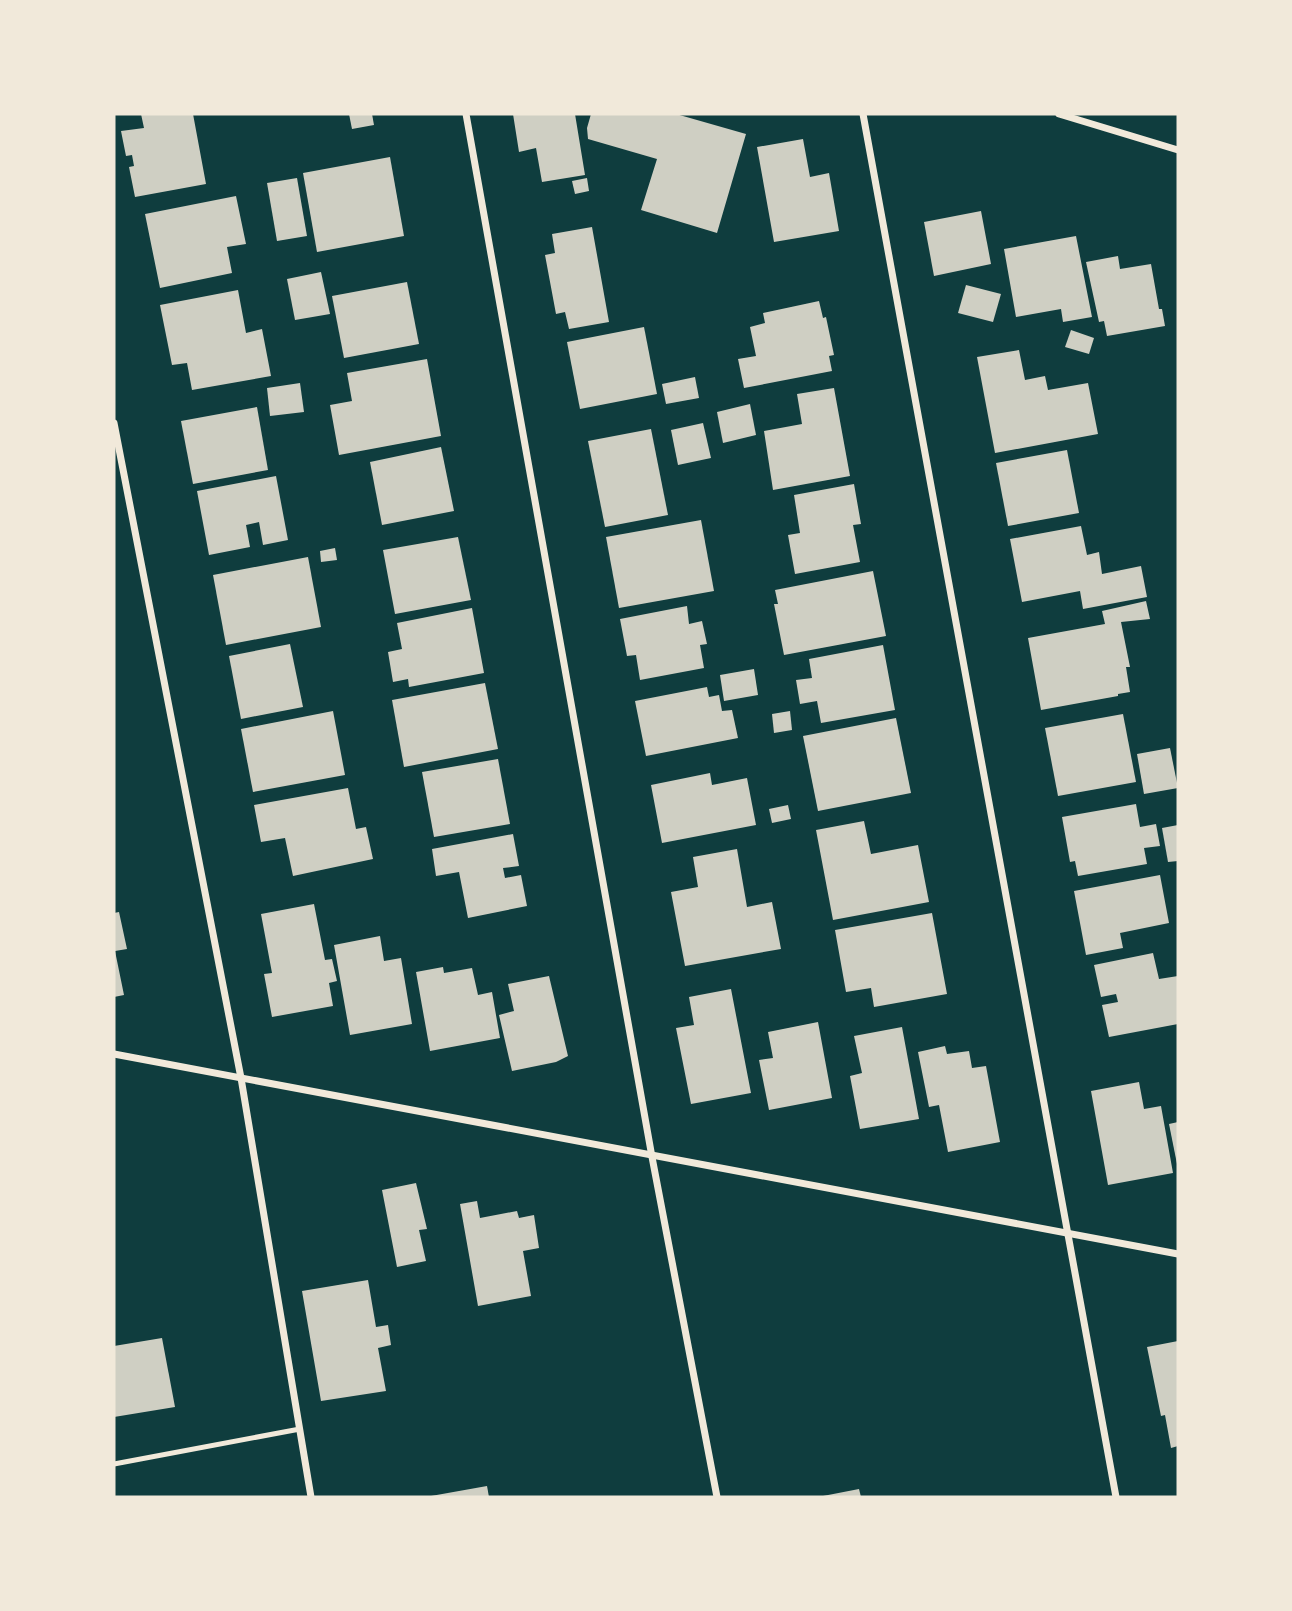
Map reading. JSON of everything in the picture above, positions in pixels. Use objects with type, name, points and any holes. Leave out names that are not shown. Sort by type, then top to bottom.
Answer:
[{"type":"street","points":[[466,114],[652,1157],[717,1497]]},
{"type":"street","points":[[863,114],[1116,1497]]},
{"type":"street","points":[[1059,114],[1178,150]]},
{"type":"street","points":[[114,423],[241,1078],[311,1497]]},
{"type":"street","points":[[114,1054],[1178,1254]]},
{"type":"lane","points":[[114,1464],[300,1429]]},
{"type":"building","points":[[141,114],[193,114],[206,184],[135,197],[129,167],[134,166],[132,155],[126,156],[121,131],[144,128]]},
{"type":"building","points":[[349,114],[372,114],[374,125],[352,129]]},
{"type":"building","points":[[513,114],[575,114],[585,175],[542,182],[536,148],[519,152]]},
{"type":"building","points":[[591,114],[676,114],[746,134],[717,233],[641,210],[657,159],[588,139],[587,128]]},
{"type":"building","points":[[803,139],[810,177],[829,173],[839,231],[774,242],[757,147]]},
{"type":"building","points":[[390,157],[404,236],[317,252],[303,173]]},
{"type":"building","points":[[297,178],[307,236],[277,241],[267,183]]},
{"type":"building","points":[[587,178],[589,191],[575,194],[572,181]]},
{"type":"building","points":[[236,196],[246,244],[227,247],[232,273],[160,288],[145,214]]},
{"type":"building","points":[[981,211],[991,264],[934,276],[924,222]]},
{"type":"building","points":[[592,227],[609,322],[569,329],[565,312],[556,314],[545,255],[555,253],[552,234]]},
{"type":"building","points":[[1076,236],[1092,317],[1063,322],[1061,309],[1016,317],[1004,249]]},
{"type":"building","points":[[1118,256],[1120,269],[1151,264],[1159,309],[1162,309],[1165,326],[1107,336],[1104,321],[1099,322],[1086,262]]},
{"type":"building","points":[[321,272],[330,314],[295,320],[287,279]]},
{"type":"building","points":[[407,282],[419,344],[344,358],[332,296]]},
{"type":"building","points":[[966,285],[1001,294],[993,322],[958,313]]},
{"type":"building","points":[[238,290],[246,333],[262,329],[271,376],[192,390],[187,363],[172,365],[160,305]]},
{"type":"building","points":[[819,301],[823,318],[826,317],[834,355],[829,356],[832,371],[744,388],[738,359],[756,356],[750,327],[765,323],[763,313]]},
{"type":"building","points":[[644,327],[657,394],[580,409],[567,342]]},
{"type":"building","points":[[1071,330],[1094,338],[1089,354],[1065,347]]},
{"type":"building","points":[[1019,350],[1025,380],[1045,376],[1048,390],[1088,383],[1098,434],[995,453],[977,357]]},
{"type":"building","points":[[427,359],[441,436],[339,455],[330,405],[352,401],[347,373]]},
{"type":"building","points":[[695,377],[699,398],[666,404],[662,384]]},
{"type":"building","points":[[300,383],[304,412],[270,416],[267,388]]},
{"type":"building","points":[[834,388],[850,476],[773,490],[764,431],[802,424],[797,394]]},
{"type":"building","points":[[750,404],[756,435],[723,443],[717,412]]},
{"type":"building","points":[[257,407],[268,470],[193,484],[181,421]]},
{"type":"building","points":[[703,423],[711,458],[678,465],[671,430]]},
{"type":"building","points":[[651,429],[668,515],[605,527],[588,441]]},
{"type":"building","points":[[441,447],[454,511],[382,525],[370,462]]},
{"type":"building","points":[[1067,450],[1079,513],[1008,526],[996,463]]},
{"type":"building","points":[[276,476],[288,540],[263,545],[259,522],[246,525],[250,547],[209,555],[197,491]]},
{"type":"building","points":[[854,484],[861,524],[853,525],[860,562],[795,574],[788,535],[800,533],[794,495]]},
{"type":"building","points":[[701,520],[714,591],[619,608],[606,537]]},
{"type":"building","points":[[1081,526],[1087,555],[1099,552],[1102,574],[1141,566],[1147,597],[1083,609],[1080,591],[1022,602],[1010,539]]},
{"type":"building","points":[[458,537],[471,600],[395,614],[383,550]]},
{"type":"building","points":[[335,548],[337,560],[321,562],[320,551]]},
{"type":"building","points":[[308,557],[321,627],[226,645],[213,575]]},
{"type":"building","points":[[873,571],[886,636],[784,655],[774,604],[778,604],[775,590]]},
{"type":"building","points":[[1146,601],[1150,619],[1121,622],[1130,667],[1126,667],[1130,692],[1041,710],[1028,638],[1105,624],[1102,611]]},
{"type":"building","points":[[687,606],[689,624],[702,621],[707,644],[700,645],[704,668],[640,680],[636,655],[627,656],[620,619]]},
{"type":"building","points":[[472,608],[484,673],[409,687],[408,679],[393,682],[388,652],[402,649],[397,623]]},
{"type":"building","points":[[290,644],[303,707],[241,719],[229,656]]},
{"type":"building","points":[[883,645],[895,710],[821,723],[817,701],[800,704],[796,680],[812,678],[809,659]]},
{"type":"building","points":[[754,669],[758,695],[724,701],[720,675]]},
{"type":"building","points":[[485,683],[498,749],[404,767],[392,700]]},
{"type":"building","points":[[707,687],[709,697],[719,695],[722,711],[732,710],[738,738],[646,756],[635,701]]},
{"type":"building","points":[[333,711],[345,775],[253,792],[241,729]]},
{"type":"building","points":[[790,711],[792,730],[774,733],[772,714]]},
{"type":"building","points":[[1123,714],[1136,782],[1058,796],[1045,728]]},
{"type":"building","points":[[896,718],[911,793],[818,811],[803,736]]},
{"type":"building","points":[[1170,748],[1178,788],[1144,794],[1137,754]]},
{"type":"building","points":[[498,759],[510,824],[434,837],[422,772]]},
{"type":"building","points":[[710,773],[712,785],[747,778],[756,825],[662,843],[651,785]]},
{"type":"building","points":[[348,788],[356,829],[366,827],[373,859],[293,876],[285,838],[261,842],[254,805]]},
{"type":"building","points":[[1136,804],[1140,827],[1156,824],[1160,846],[1144,848],[1147,864],[1078,876],[1075,861],[1070,862],[1062,817]]},
{"type":"building","points":[[788,805],[791,819],[772,823],[769,809]]},
{"type":"building","points":[[864,821],[871,854],[918,845],[929,902],[833,920],[816,830]]},
{"type":"building","points":[[1178,825],[1178,861],[1168,862],[1162,828]]},
{"type":"building","points":[[513,834],[519,866],[503,868],[505,878],[521,875],[527,906],[468,918],[459,872],[436,876],[432,849]]},
{"type":"building","points":[[737,849],[747,907],[772,902],[781,949],[685,966],[671,892],[698,887],[693,857]]},
{"type":"building","points":[[1160,875],[1169,923],[1120,933],[1123,948],[1086,955],[1074,891]]},
{"type":"building","points":[[314,904],[325,960],[332,959],[337,981],[329,983],[333,1006],[272,1017],[264,974],[272,973],[261,914]]},
{"type":"building","points":[[119,912],[127,949],[115,951],[124,995],[114,997],[114,913]]},
{"type":"building","points":[[932,913],[947,994],[874,1007],[871,988],[846,992],[835,930]]},
{"type":"building","points":[[380,936],[384,961],[401,958],[412,1024],[350,1035],[334,945]]},
{"type":"building","points":[[1153,953],[1159,979],[1178,976],[1178,1024],[1109,1037],[1102,1005],[1118,1002],[1116,994],[1101,997],[1094,965]]},
{"type":"building","points":[[443,967],[444,973],[472,968],[478,995],[492,992],[500,1038],[430,1051],[416,972]]},
{"type":"building","points":[[549,976],[568,1056],[556,1062],[512,1071],[499,1015],[514,1011],[508,984]]},
{"type":"building","points":[[731,989],[751,1093],[691,1104],[676,1028],[694,1025],[689,997]]},
{"type":"building","points":[[818,1022],[832,1098],[769,1110],[759,1060],[773,1058],[768,1032]]},
{"type":"building","points":[[902,1027],[919,1119],[860,1129],[850,1076],[862,1073],[854,1036]]},
{"type":"building","points":[[945,1046],[947,1054],[969,1051],[972,1068],[986,1066],[1000,1142],[948,1152],[939,1105],[929,1107],[918,1052]]},
{"type":"building","points":[[1139,1082],[1144,1109],[1161,1106],[1173,1173],[1108,1185],[1091,1091]]},
{"type":"building","points":[[1178,1122],[1178,1164],[1177,1164],[1169,1124]]},
{"type":"building","points":[[416,1183],[427,1229],[419,1230],[426,1261],[397,1267],[382,1190]]},
{"type":"building","points":[[477,1201],[480,1218],[517,1211],[519,1218],[534,1215],[539,1248],[523,1251],[531,1296],[478,1306],[460,1204]]},
{"type":"building","points":[[368,1280],[376,1327],[388,1325],[391,1345],[378,1348],[386,1391],[321,1401],[302,1291]]},
{"type":"building","points":[[162,1338],[175,1407],[114,1417],[114,1346]]},
{"type":"building","points":[[1178,1341],[1178,1446],[1171,1448],[1165,1415],[1161,1416],[1147,1347]]},
{"type":"building","points":[[487,1486],[489,1497],[431,1497],[431,1496]]},
{"type":"building","points":[[859,1489],[861,1497],[823,1497],[823,1496]]}]
